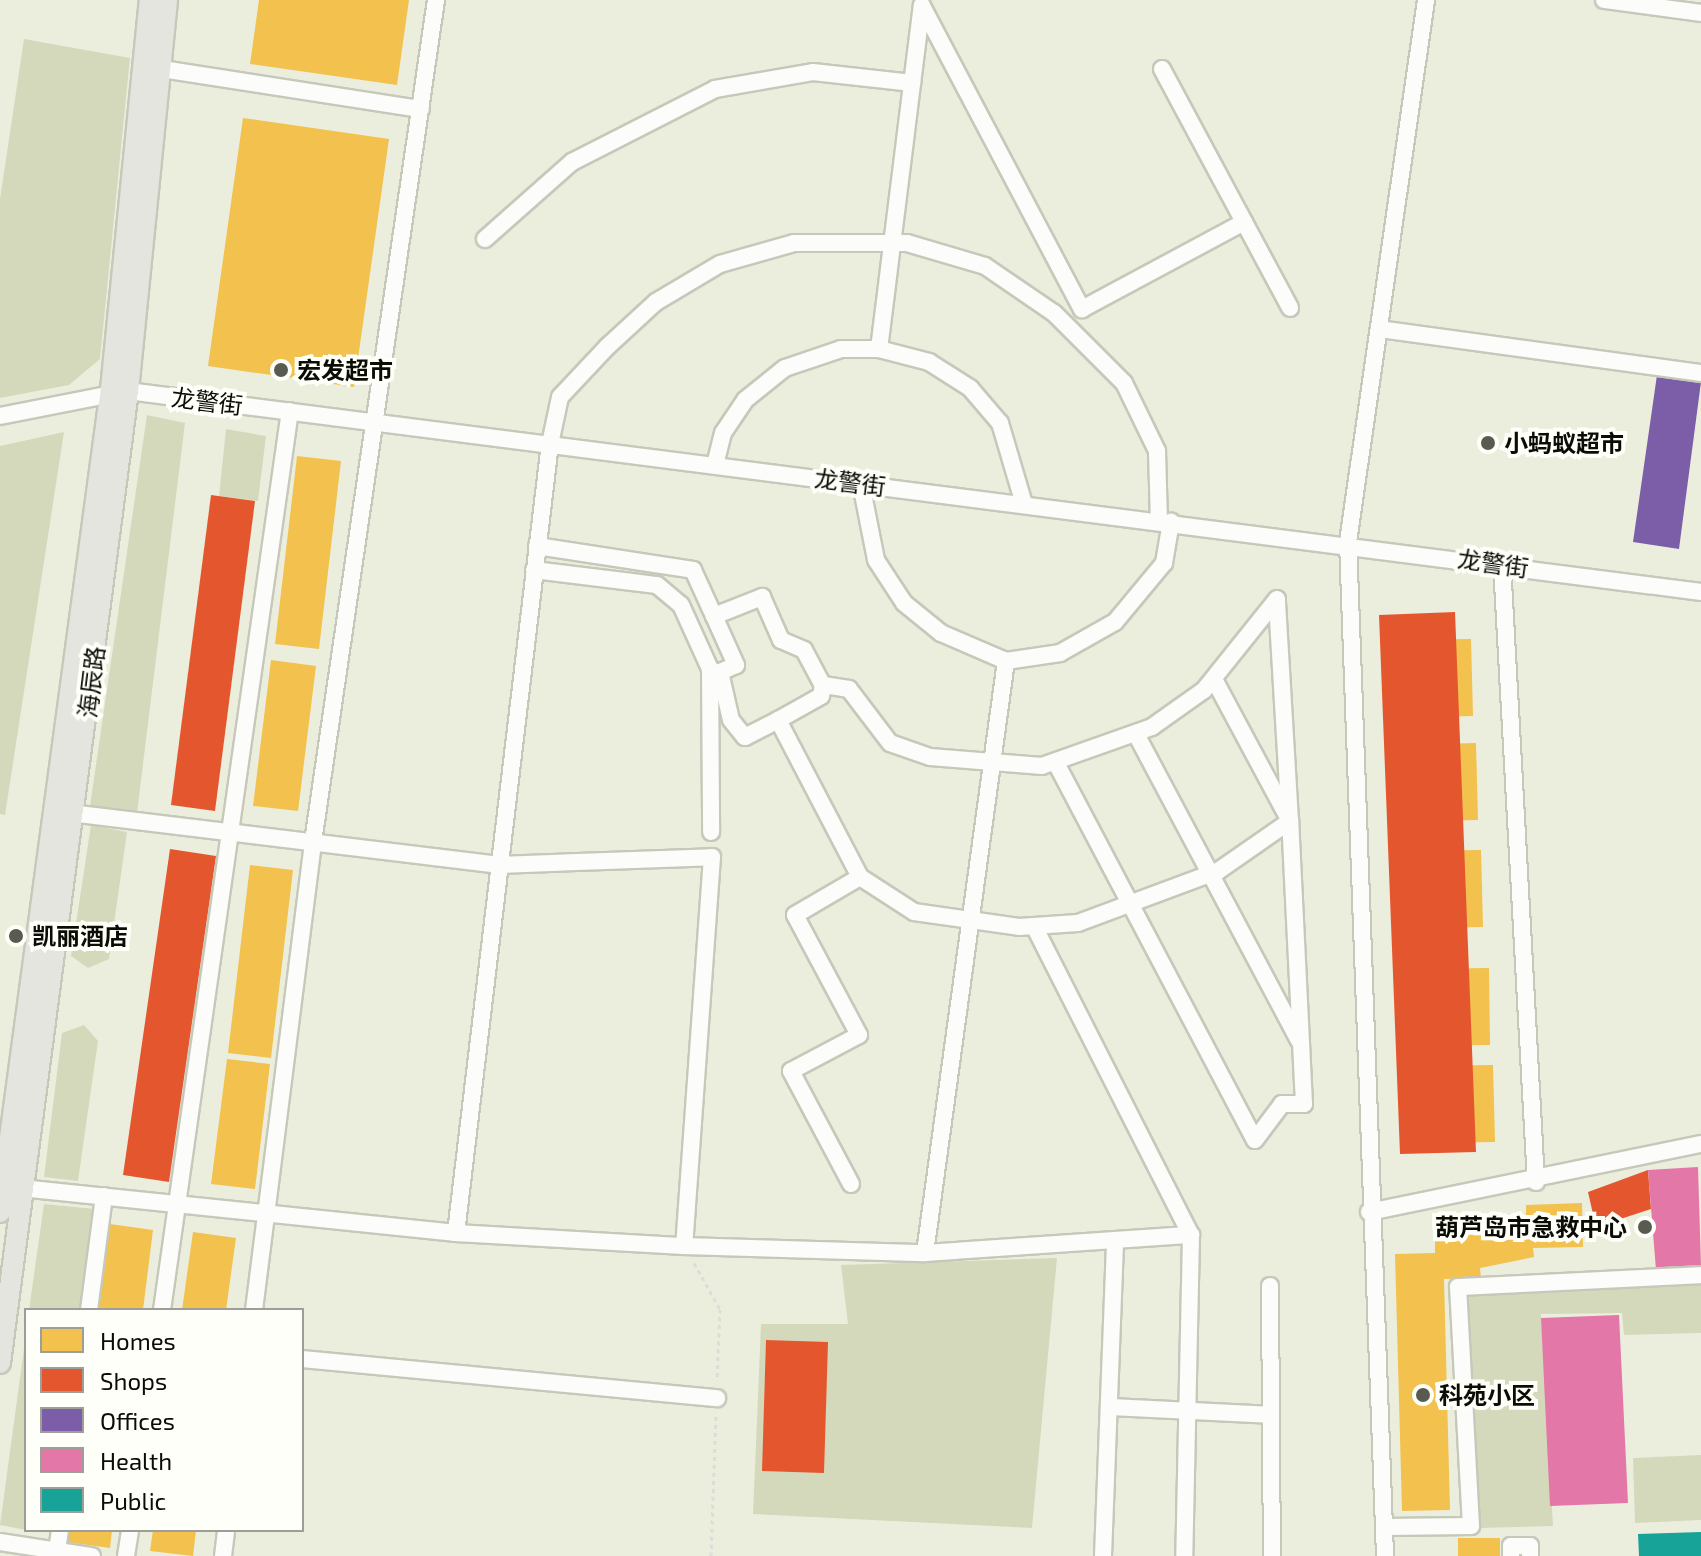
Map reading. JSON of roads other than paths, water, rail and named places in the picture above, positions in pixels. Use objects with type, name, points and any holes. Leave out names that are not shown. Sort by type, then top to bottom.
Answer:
[{"type":"main road","name":"海辰路","points":[[0,1363],[14,1111],[66,812],[119,392],[150,67],[150,0]]},
{"type":"main road","name":"海辰路","points":[[150,67],[167,0]]},
{"type":"main road","name":"海辰路","points":[[0,1212],[12,1187]]},
{"type":"street","points":[[254,1308],[313,842],[377,422],[436,0]]},
{"type":"street","points":[[1385,1556],[1369,1212],[1348,542],[1426,0]]},
{"type":"street","points":[[1604,0],[1701,13]]},
{"type":"street","points":[[879,349],[922,3]]},
{"type":"street","points":[[922,3],[1082,309]]},
{"type":"street","points":[[150,67],[421,109]]},
{"type":"street","points":[[1162,69],[1290,308]]},
{"type":"street","points":[[485,239],[572,162],[715,89],[813,72],[912,83]]},
{"type":"street","points":[[1067,326],[1082,309],[1244,222]]},
{"type":"street","points":[[456,1233],[534,570],[550,444],[560,397],[656,302],[720,264],[794,243],[892,242],[985,266],[1067,326],[1124,383],[1150,438],[1165,521],[1164,563],[1115,622],[1060,653],[1006,661],[941,633],[904,603],[876,560],[861,484]]},
{"type":"street","points":[[1379,329],[1701,373]]},
{"type":"street","points":[[715,465],[723,433],[745,400],[785,368],[841,349],[879,349],[929,362],[970,388],[1000,423],[1024,504]]},
{"type":"street","name":"龙警街","points":[[0,416],[119,392],[1348,542],[1701,592]]},
{"type":"street","points":[[162,1308],[290,411]]},
{"type":"street","points":[[537,546],[693,570],[736,665],[720,672],[731,720],[745,737],[821,696],[823,685],[804,650],[781,640],[762,597],[714,616]]},
{"type":"street","points":[[1502,564],[1536,1182]]},
{"type":"street","points":[[534,570],[657,585],[681,605],[710,669],[711,832]]},
{"type":"street","points":[[823,685],[849,689],[890,743],[991,765],[1056,763],[1136,734],[1214,679],[1277,599],[1304,1104],[1282,1104],[1255,1140],[1056,763]]},
{"type":"street","points":[[925,1253],[1006,661]]},
{"type":"street","points":[[1214,679],[1290,821]]},
{"type":"street","points":[[778,720],[860,877],[914,912],[1034,926],[1133,906],[1211,875],[1290,821]]},
{"type":"street","points":[[1136,734],[1301,1043]]},
{"type":"street","points":[[66,812],[498,865],[712,857],[684,1246]]},
{"type":"street","points":[[851,1184],[791,1071],[859,1035],[795,915],[860,877]]},
{"type":"street","points":[[1034,926],[1191,1235],[1184,1556]]},
{"type":"street","points":[[1369,1212],[1536,1182],[1701,1144]]},
{"type":"street","points":[[12,1187],[456,1233],[684,1246],[925,1253],[1191,1235]]},
{"type":"street","points":[[89,1308],[104,1196]]},
{"type":"street","points":[[1103,1556],[1115,1241]]},
{"type":"street","points":[[1384,1527],[1471,1526],[1458,1287],[1701,1275]]},
{"type":"street","points":[[1270,1286],[1272,1556]]},
{"type":"street","points":[[304,1359],[717,1398]]},
{"type":"street","points":[[1109,1407],[1271,1415]]},
{"type":"street","points":[[57,1551],[60,1532]]},
{"type":"street","points":[[126,1556],[130,1532]]},
{"type":"street","points":[[223,1556],[226,1532]]},
{"type":"street","points":[[0,1542],[92,1556]]},
{"type":"street","points":[[1511,1556],[1511,1546],[1530,1546],[1530,1556]]},
{"type":"place","name":"宏发超市","points":[[281,370]]},
{"type":"place","name":"小蚂蚁超市","points":[[1488,443]]},
{"type":"place","name":"凯丽酒店","points":[[16,936]]},
{"type":"place","name":"葫芦岛市急救中心","points":[[1645,1227]]},
{"type":"place","name":"科苑小区","points":[[1423,1395]]}]
